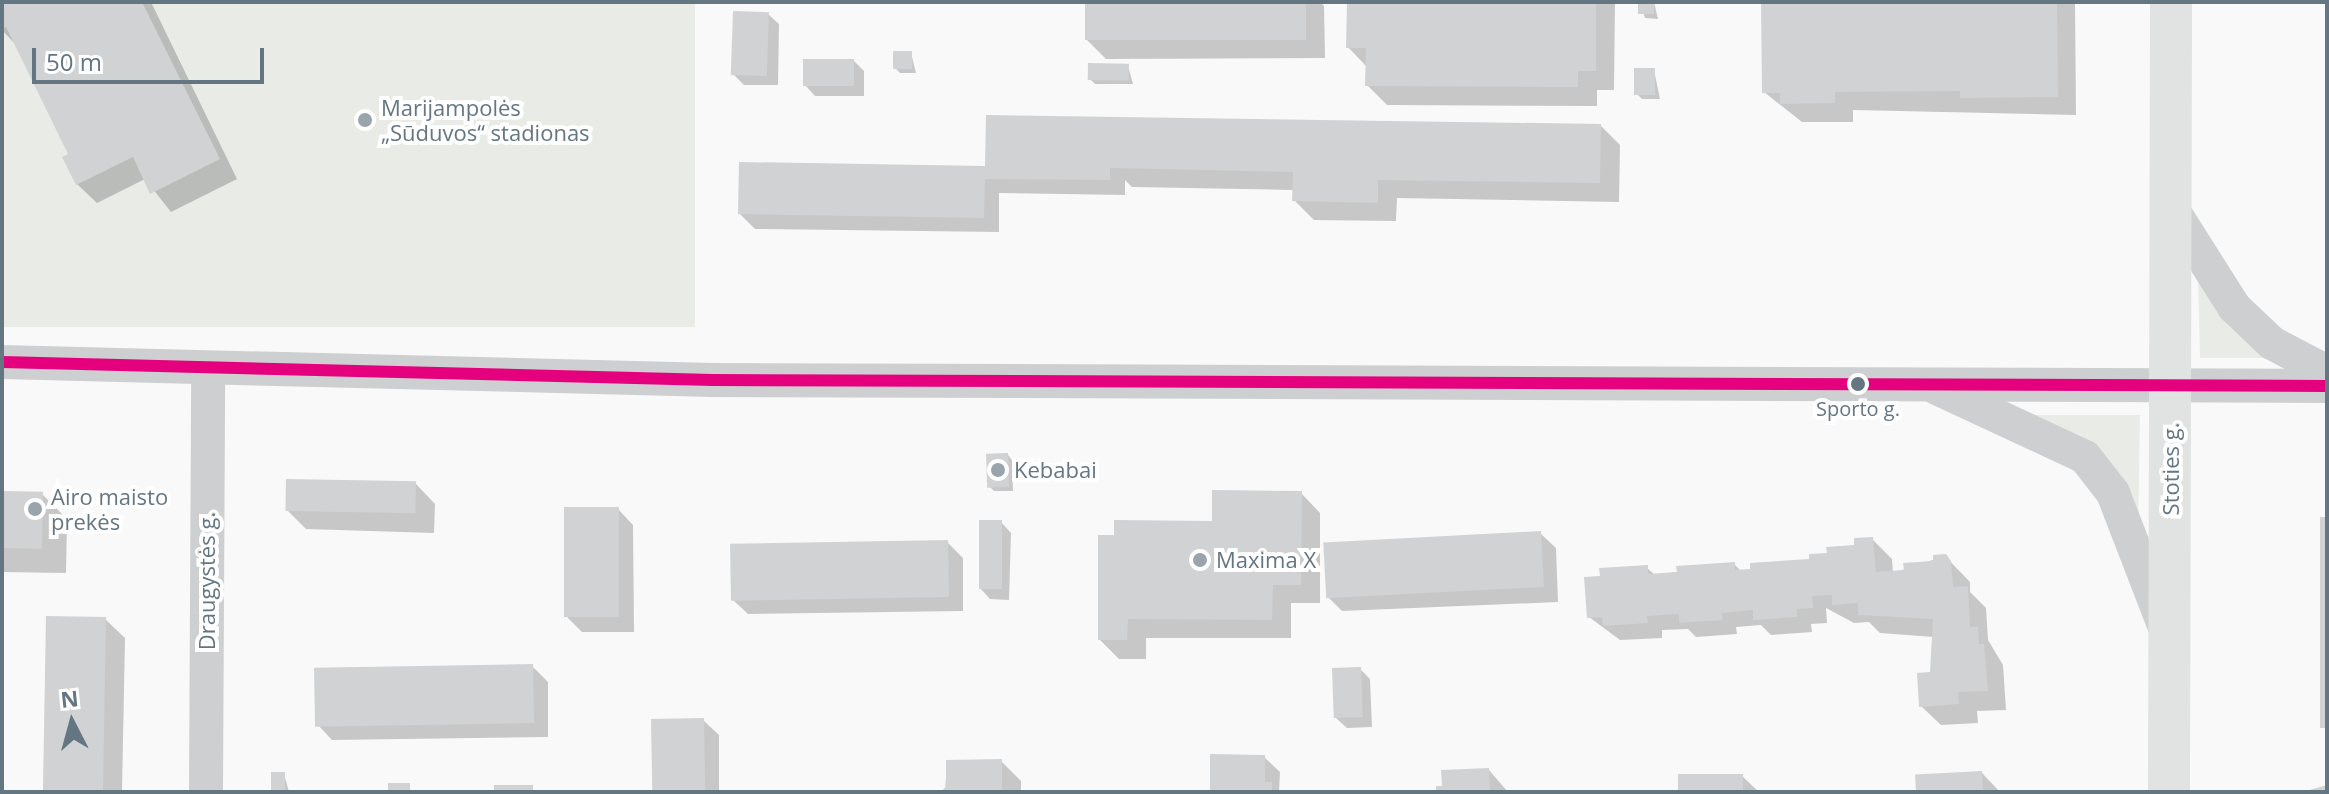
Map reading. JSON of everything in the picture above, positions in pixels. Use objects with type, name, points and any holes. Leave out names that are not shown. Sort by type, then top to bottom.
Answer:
[{"type":"main road","name":"Stoties g.","points":[[2169,792],[2171,2]]},
{"type":"street","points":[[2169,204],[2234,307],[2272,343],[2327,372]]},
{"type":"street","points":[[2,362],[208,371],[713,380],[1922,381],[2172,387],[2327,386]]},
{"type":"street","name":"Draugystės g.","points":[[206,792],[208,371]]},
{"type":"street","points":[[1922,381],[2057,439],[2085,457],[2113,493],[2170,640]]},
{"type":"shaded area","name":"Marijampolės „Sūduvos“ stadionas","points":[[2,2],[695,2],[695,327],[2,327]]},
{"type":"shaded area","points":[[2198,276],[2220,316],[2276,358],[2200,358]]},
{"type":"shaded area","points":[[2022,415],[2140,415],[2138,534]]},
{"type":"building","points":[[2,2],[142,2],[220,159],[150,194],[133,157],[76,185],[62,157],[68,154],[6,27],[2,29]]},
{"type":"building","points":[[1085,2],[1306,2],[1306,40],[1085,40]]},
{"type":"building","points":[[1347,2],[1596,2],[1596,71],[1578,71],[1578,87],[1365,86],[1366,48],[1346,48]]},
{"type":"building","points":[[1638,2],[1654,2],[1654,14],[1638,14]]},
{"type":"building","points":[[1761,2],[2057,2],[2058,97],[1960,98],[1960,91],[1835,92],[1835,103],[1780,104],[1780,93],[1762,93]]},
{"type":"building","points":[[733,11],[769,12],[767,76],[731,75]]},
{"type":"building","points":[[893,51],[912,51],[912,69],[893,69]]},
{"type":"building","points":[[803,59],[854,59],[854,86],[803,86]]},
{"type":"building","points":[[1088,63],[1129,64],[1129,81],[1088,80]]},
{"type":"building","points":[[1634,68],[1655,68],[1655,95],[1634,95]]},
{"type":"building","points":[[986,115],[1601,124],[1600,183],[1378,180],[1378,203],[1292,201],[1293,172],[1110,168],[1110,180],[985,179],[984,218],[738,214],[739,162],[985,166]]},
{"type":"building","name":"Kebabai","points":[[1008,453],[1009,487],[987,488],[986,454]]},
{"type":"building","points":[[286,479],[416,481],[415,513],[285,511]]},
{"type":"building","name":"Maxima X","points":[[1212,490],[1302,491],[1301,585],[1273,585],[1272,620],[1128,619],[1127,640],[1098,640],[1098,535],[1114,535],[1114,520],[1212,521]]},
{"type":"building","points":[[2,491],[43,492],[42,549],[2,548]]},
{"type":"building","points":[[564,507],[619,507],[619,617],[564,617]]},
{"type":"building","points":[[2320,517],[2327,517],[2327,728],[2320,728]]},
{"type":"building","points":[[979,520],[1002,520],[1002,589],[979,589]]},
{"type":"building","points":[[1541,531],[1544,587],[1326,598],[1323,542]]},
{"type":"building","points":[[1873,537],[1876,572],[1904,570],[1903,563],[1933,561],[1933,555],[1946,554],[1951,561],[1953,587],[1968,586],[1970,627],[1978,627],[1979,644],[1984,644],[1988,691],[1958,692],[1959,704],[1919,707],[1917,673],[1930,672],[1933,619],[1858,615],[1858,603],[1832,605],[1832,595],[1812,596],[1813,608],[1797,609],[1797,617],[1753,620],[1753,610],[1722,613],[1723,620],[1679,623],[1679,614],[1647,616],[1648,623],[1603,626],[1602,617],[1587,618],[1584,577],[1600,576],[1599,568],[1648,565],[1648,574],[1677,572],[1676,566],[1735,562],[1735,570],[1750,569],[1750,563],[1809,559],[1809,554],[1827,553],[1826,547],[1854,545],[1854,538]]},
{"type":"building","points":[[948,540],[949,597],[731,601],[730,544]]},
{"type":"building","points":[[46,616],[106,617],[103,792],[43,792]]},
{"type":"building","points":[[533,664],[534,723],[315,727],[314,668]]},
{"type":"building","points":[[1361,667],[1363,717],[1334,718],[1332,668]]},
{"type":"building","points":[[704,718],[705,792],[652,792],[651,719]]},
{"type":"building","points":[[1210,754],[1265,755],[1265,782],[1272,782],[1272,792],[1210,792]]},
{"type":"building","points":[[1002,759],[1002,792],[940,792],[946,787],[946,760]]},
{"type":"building","points":[[1489,768],[1490,792],[1436,792],[1436,786],[1442,786],[1441,770]]},
{"type":"building","points":[[1982,771],[1983,792],[1916,792],[1915,775]]},
{"type":"building","points":[[271,772],[285,772],[285,792],[271,792]]},
{"type":"building","points":[[1678,774],[1743,774],[1743,792],[1678,792]]},
{"type":"building","points":[[388,783],[410,783],[410,792],[388,792]]},
{"type":"building","points":[[494,785],[533,785],[533,792],[494,792]]},
{"type":"building","points":[[2327,785],[2327,792],[2306,792],[2306,791]]},
{"type":"transit line","points":[[2,362],[713,380],[2327,386]]},
{"type":"place","name":"Marijampolės „Sūduvos“ stadionas","points":[[365,120]]},
{"type":"place","name":"Sporto g.","points":[[1858,384]]},
{"type":"place","name":"Kebabai","points":[[998,470]]},
{"type":"place","name":"Airo maisto prekės","points":[[35,509]]},
{"type":"place","name":"Maxima X","points":[[1200,560]]}]
